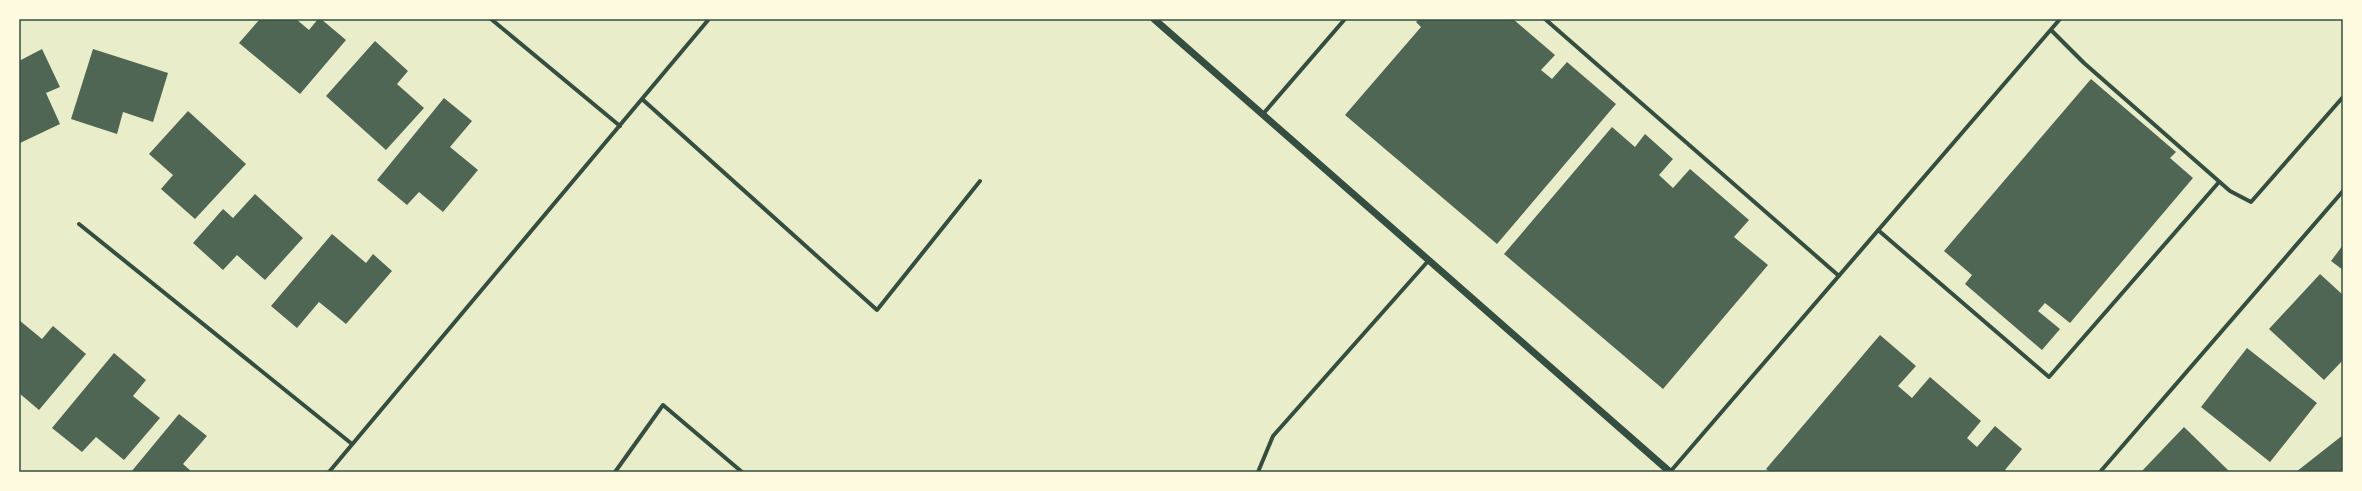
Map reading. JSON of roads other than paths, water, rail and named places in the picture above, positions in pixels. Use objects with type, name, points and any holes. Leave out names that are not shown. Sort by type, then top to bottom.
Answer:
[{"type":"street","points":[[491,19],[620,126]]},
{"type":"street","points":[[329,472],[709,19]]},
{"type":"street","points":[[1154,19],[1670,472],[2060,19]]},
{"type":"street","points":[[1263,114],[1345,19]]},
{"type":"street","points":[[1546,19],[1839,276]]},
{"type":"street","points":[[2051,30],[2084,62],[2219,182],[2230,191],[2251,202],[2343,97]]},
{"type":"street","points":[[642,100],[877,310],[980,181]]},
{"type":"street","points":[[1878,230],[2049,377],[2219,182]]},
{"type":"street","points":[[2100,472],[2343,191]]},
{"type":"street","points":[[79,224],[352,444]]},
{"type":"street","points":[[1258,472],[1273,436],[1428,260]]},
{"type":"street","points":[[615,472],[663,405],[742,472]]}]
